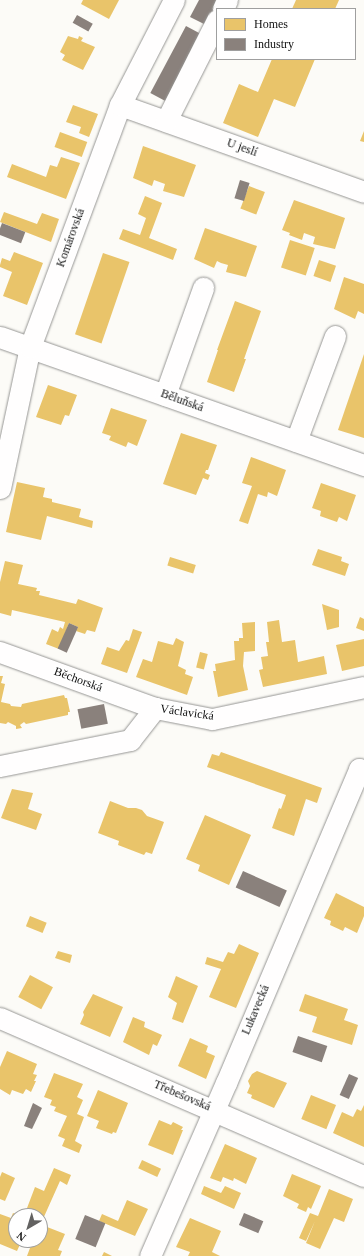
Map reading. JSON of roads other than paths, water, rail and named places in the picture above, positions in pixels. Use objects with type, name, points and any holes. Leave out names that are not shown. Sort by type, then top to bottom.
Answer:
[{"type":"street","name":"Komárovská","points":[[0,488],[30,348],[120,105],[174,0]]},
{"type":"street","points":[[166,121],[216,22]]},
{"type":"street","name":"U jeslí","points":[[120,105],[364,192]]},
{"type":"street","points":[[165,395],[203,288]]},
{"type":"street","points":[[296,441],[335,336]]},
{"type":"street","name":"Běluňská","points":[[0,337],[364,465]]},
{"type":"street","name":"Běchorská","points":[[0,652],[155,708]]},
{"type":"street","name":"Václavická","points":[[0,766],[130,740],[155,708],[212,719],[364,687]]},
{"type":"street","name":"Lukavecká","points":[[150,1256],[359,769],[364,771]]},
{"type":"street","name":"Třebešovská","points":[[0,1018],[364,1176]]}]
